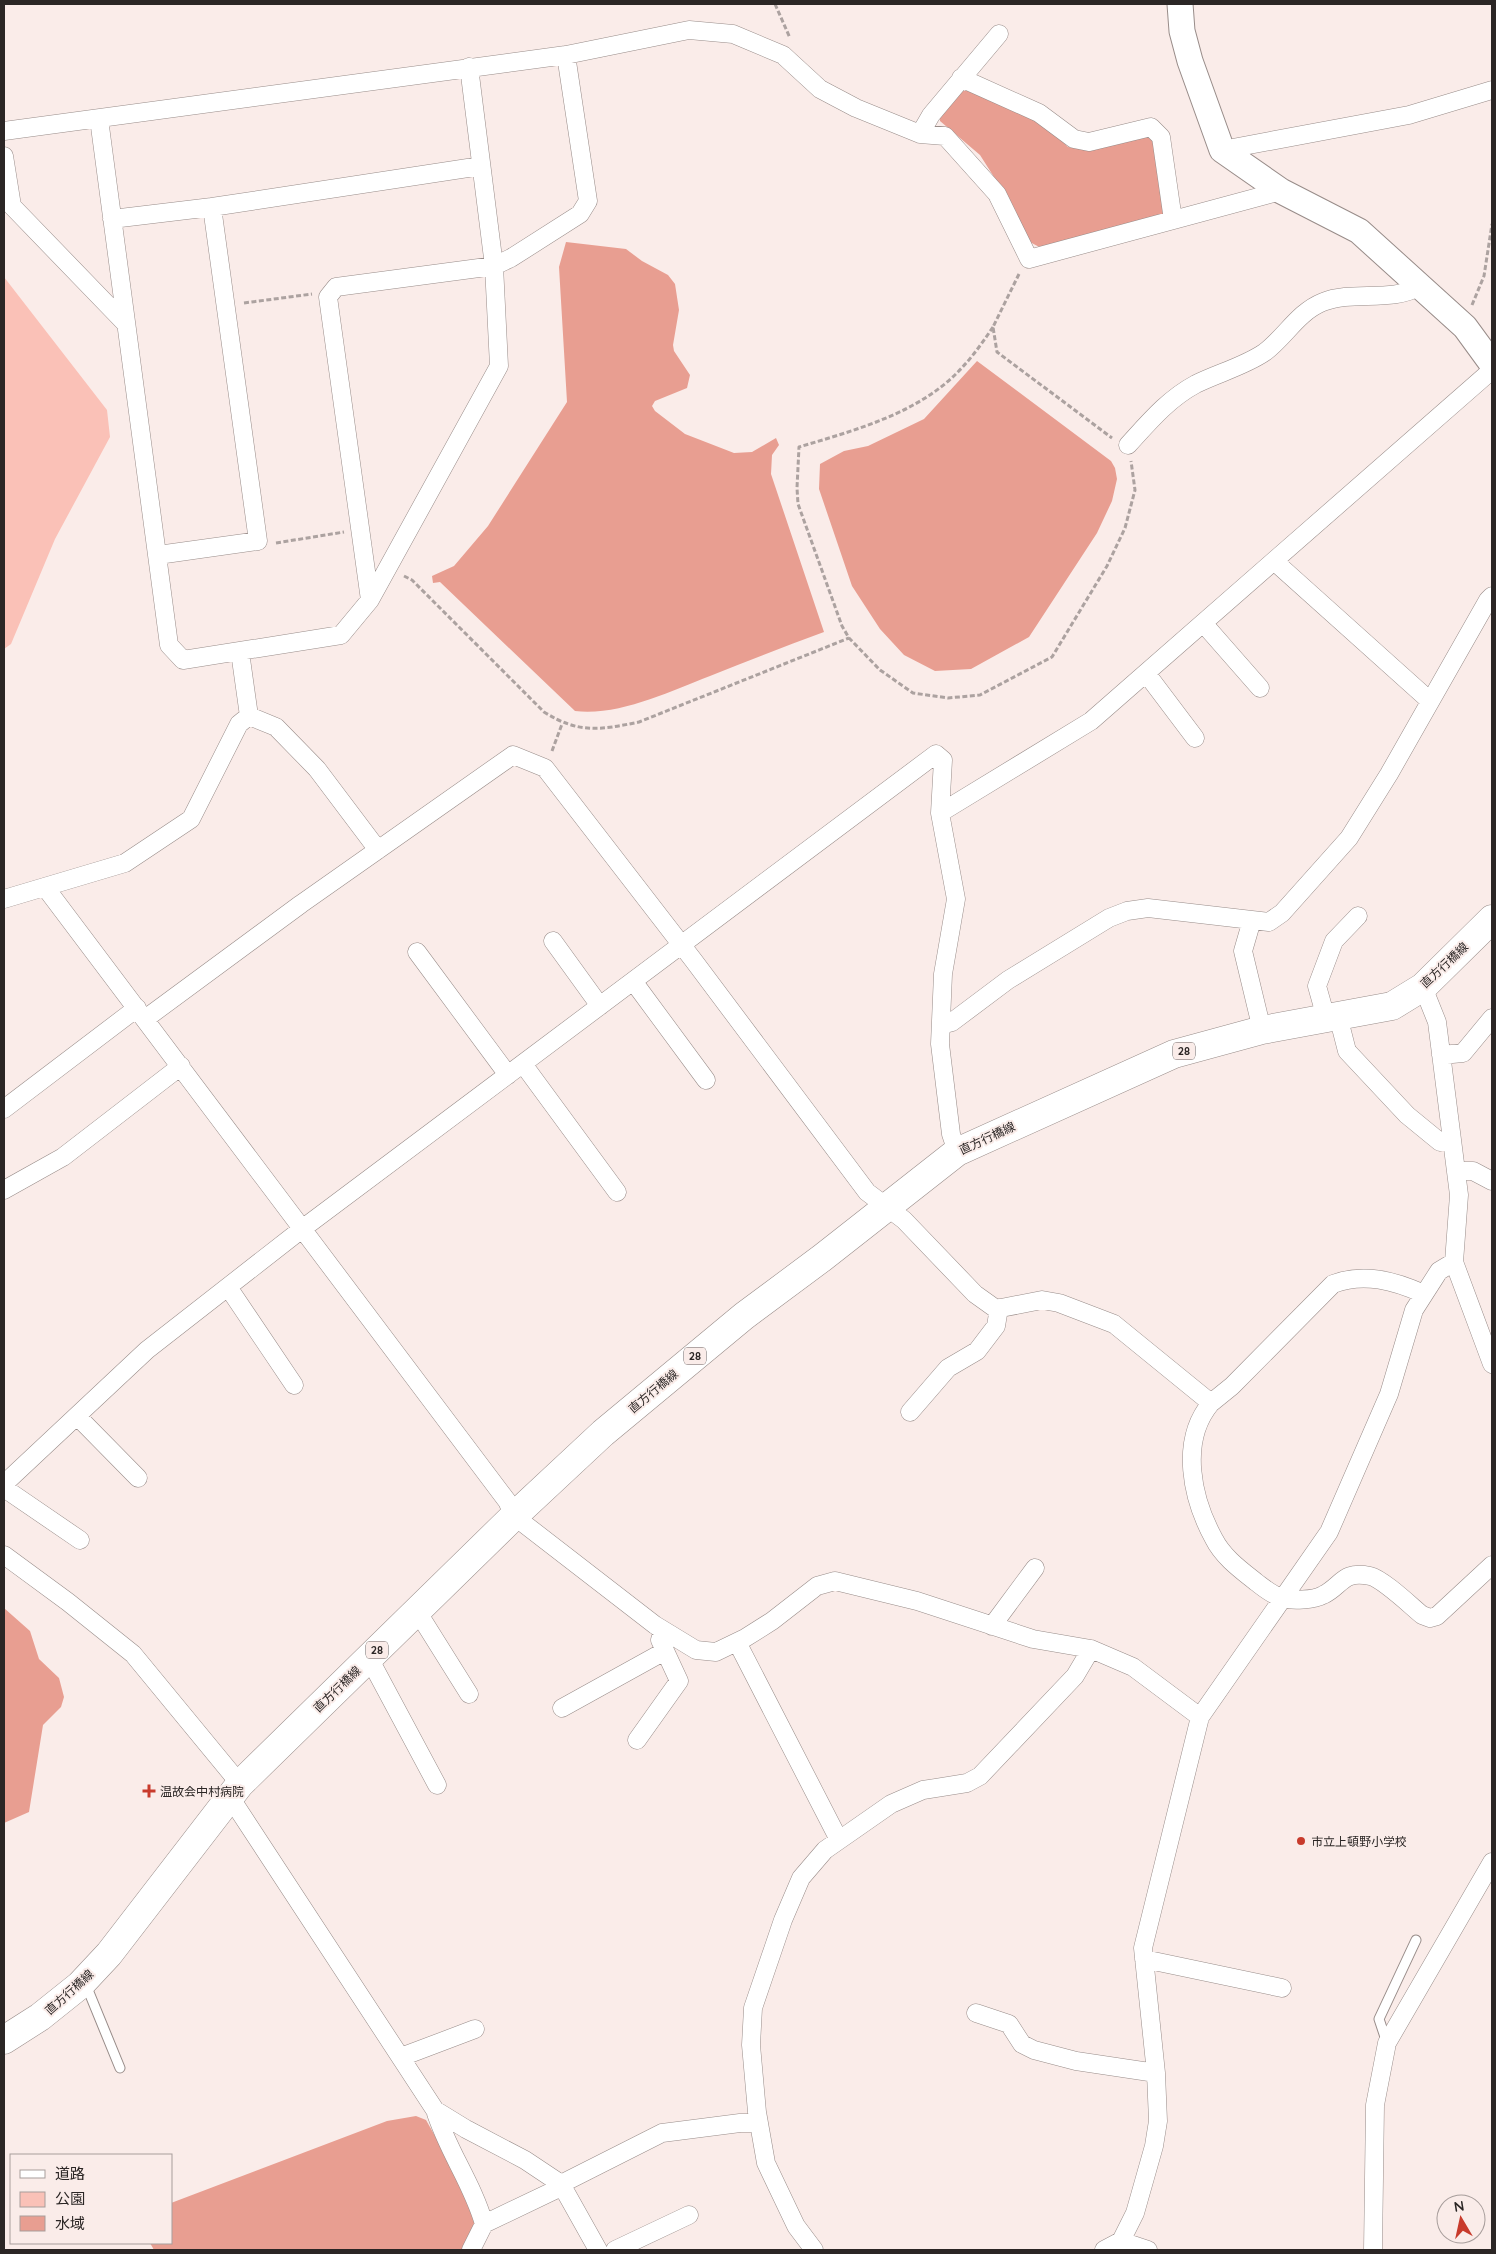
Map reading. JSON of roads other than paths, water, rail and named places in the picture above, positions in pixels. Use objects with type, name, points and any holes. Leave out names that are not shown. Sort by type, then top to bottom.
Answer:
[{"type":"main road","name":"直方行橋線","points":[[4,2040],[40,2017],[84,1980],[109,1954],[235,1791],[514,1516],[603,1433],[744,1316],[957,1152],[1174,1054],[1262,1030],[1392,1006],[1423,987],[1492,919]]},
{"type":"street","points":[[1180,4],[1182,31],[1190,61],[1222,150],[1281,190],[1359,231],[1465,327],[1492,364]]},
{"type":"street","points":[[4,131],[566,55],[689,30],[733,34],[783,55],[820,89],[856,108],[920,134],[945,136],[997,194],[1029,259],[1281,190]]},
{"type":"street","points":[[920,134],[931,114],[999,34]]},
{"type":"street","points":[[370,600],[328,297],[336,287],[494,266],[511,258],[580,214],[588,201],[566,55]]},
{"type":"street","points":[[99,119],[169,645],[183,660],[240,652],[341,635],[370,600],[500,366],[494,266],[469,67]]},
{"type":"street","points":[[961,78],[1039,113],[1074,139],[1089,142],[1151,127],[1161,137],[1173,220]]},
{"type":"street","points":[[1222,150],[1409,115],[1492,90]]},
{"type":"street","points":[[4,156],[12,206],[126,324]]},
{"type":"street","points":[[112,220],[212,208],[481,166]]},
{"type":"street","points":[[158,555],[258,541],[212,208]]},
{"type":"street","points":[[1128,445],[1165,404],[1195,384],[1265,352],[1302,314],[1323,302],[1344,297],[1410,292],[1420,286]]},
{"type":"street","points":[[940,814],[1091,721],[1492,370]]},
{"type":"street","points":[[1274,561],[1430,701]]},
{"type":"street","points":[[941,1025],[952,1022],[1008,980],[1109,918],[1127,912],[1148,908],[1269,922],[1282,913],[1349,838],[1389,774],[1492,596]]},
{"type":"street","points":[[1203,623],[1260,688]]},
{"type":"street","points":[[240,652],[249,716]]},
{"type":"street","points":[[1146,673],[1195,738]]},
{"type":"street","points":[[249,716],[276,727],[317,769],[378,850]]},
{"type":"street","points":[[4,898],[125,863],[191,819],[239,724],[249,716]]},
{"type":"street","points":[[4,1110],[513,754],[546,768],[682,945],[867,1192],[904,1220],[975,1294],[996,1308],[1042,1300],[1059,1303],[1114,1324],[1211,1403]]},
{"type":"street","points":[[4,1484],[147,1350],[302,1229],[936,754],[943,760],[940,814],[956,900],[943,974],[940,1044],[950,1134],[957,1152]]},
{"type":"street","points":[[45,887],[507,1501],[514,1516],[663,1630],[696,1650],[716,1652],[772,1621],[817,1586],[835,1582],[917,1601],[1033,1639],[1091,1648],[1133,1667],[1200,1716]]},
{"type":"street","points":[[1358,916],[1334,941],[1317,986],[1347,1051],[1407,1115],[1440,1142],[1452,1140]]},
{"type":"street","points":[[1252,920],[1243,951],[1262,1030]]},
{"type":"street","points":[[553,941],[600,1006]]},
{"type":"street","points":[[416,952],[516,1069],[617,1192]]},
{"type":"street","points":[[633,981],[706,1080]]},
{"type":"street","points":[[1423,987],[1436,1022],[1459,1195],[1454,1262],[1492,1364]]},
{"type":"street","points":[[1441,1055],[1463,1053],[1492,1018]]},
{"type":"street","points":[[4,1190],[64,1157],[181,1066]]},
{"type":"street","points":[[1456,1171],[1473,1170],[1492,1181]]},
{"type":"street","points":[[1104,2250],[1121,2241],[1135,2213],[1154,2146],[1158,2121],[1156,2073],[1143,1948],[1181,1801],[1200,1716],[1329,1532],[1388,1394],[1414,1310],[1439,1271],[1454,1262]]},
{"type":"street","points":[[1424,1294],[1398,1282],[1383,1279],[1346,1279],[1333,1284],[1200,1416],[1194,1436],[1191,1472],[1197,1498],[1214,1540],[1234,1565],[1283,1599],[1316,1598],[1325,1595],[1338,1582],[1350,1576],[1371,1576],[1422,1615],[1430,1618],[1437,1616],[1492,1565]]},
{"type":"street","points":[[228,1287],[294,1385]]},
{"type":"street","points":[[910,1412],[948,1368],[977,1351],[996,1326],[999,1308]]},
{"type":"street","points":[[77,1416],[138,1478]]},
{"type":"street","points":[[4,1488],[80,1540]]},
{"type":"street","points":[[4,1555],[68,1602],[133,1654],[235,1791],[434,2110],[440,2126],[479,2203],[484,2224]]},
{"type":"street","points":[[992,1626],[1036,1568]]},
{"type":"street","points":[[417,1611],[468,1694]]},
{"type":"street","points":[[637,1740],[679,1681],[660,1640],[663,1630]]},
{"type":"street","points":[[737,1642],[839,1840]]},
{"type":"street","points":[[814,2250],[796,2226],[766,2163],[759,2122],[751,2044],[753,2008],[783,1920],[801,1878],[824,1850],[891,1804],[923,1790],[967,1783],[980,1776],[1075,1676],[1091,1648]]},
{"type":"street","points":[[562,1708],[664,1651]]},
{"type":"street","points":[[369,1658],[438,1785]]},
{"type":"street","points":[[1372,2250],[1372,2157],[1375,2105],[1387,2043],[1492,1862]]},
{"type":"street","points":[[1144,1959],[1282,1988]]},
{"type":"street","points":[[976,2013],[1009,2024],[1022,2044],[1034,2050],[1076,2061],[1156,2073]]},
{"type":"street","points":[[402,2057],[475,2029]]},
{"type":"street","points":[[434,2110],[525,2160],[562,2184],[598,2250]]},
{"type":"street","points":[[471,2250],[484,2224],[553,2191],[562,2184],[662,2133],[740,2122],[759,2122]]},
{"type":"street","points":[[615,2250],[689,2215]]},
{"type":"street","points":[[1121,2241],[1148,2250]]},
{"type":"lane","points":[[1387,2043],[1378,2018],[1416,1940]]},
{"type":"lane","points":[[84,1980],[120,2068]]},
{"type":"water","points":[[976,90],[1041,120],[1068,147],[1080,149],[1149,134],[1155,141],[1166,214],[1043,249],[1028,241],[1001,188],[980,155],[940,121],[940,114],[963,91]]},
{"type":"water","points":[[566,242],[626,249],[642,261],[668,275],[675,284],[679,310],[673,345],[674,351],[690,375],[687,388],[655,401],[652,406],[655,411],[685,434],[734,453],[752,452],[776,438],[779,445],[772,455],[771,474],[824,632],[644,701],[609,710],[592,712],[575,711],[440,582],[433,583],[432,576],[454,566],[488,526],[567,402],[559,267]]},
{"type":"water","points":[[977,361],[1111,461],[1115,468],[1117,479],[1112,501],[1097,533],[1029,637],[971,669],[935,671],[904,655],[880,629],[852,586],[819,489],[820,464],[844,451],[868,446],[924,419]]},
{"type":"water","points":[[4,1608],[30,1631],[39,1659],[59,1678],[64,1697],[61,1707],[43,1725],[29,1812],[4,1823]]},
{"type":"water","points":[[416,2116],[426,2120],[474,2205],[476,2225],[462,2250],[154,2250],[151,2244],[172,2244],[172,2203],[387,2121]]},
{"type":"place","name":"温故会中村病院","points":[[149,1791]]},
{"type":"place","name":"市立上頓野小学校","points":[[1301,1841]]}]
